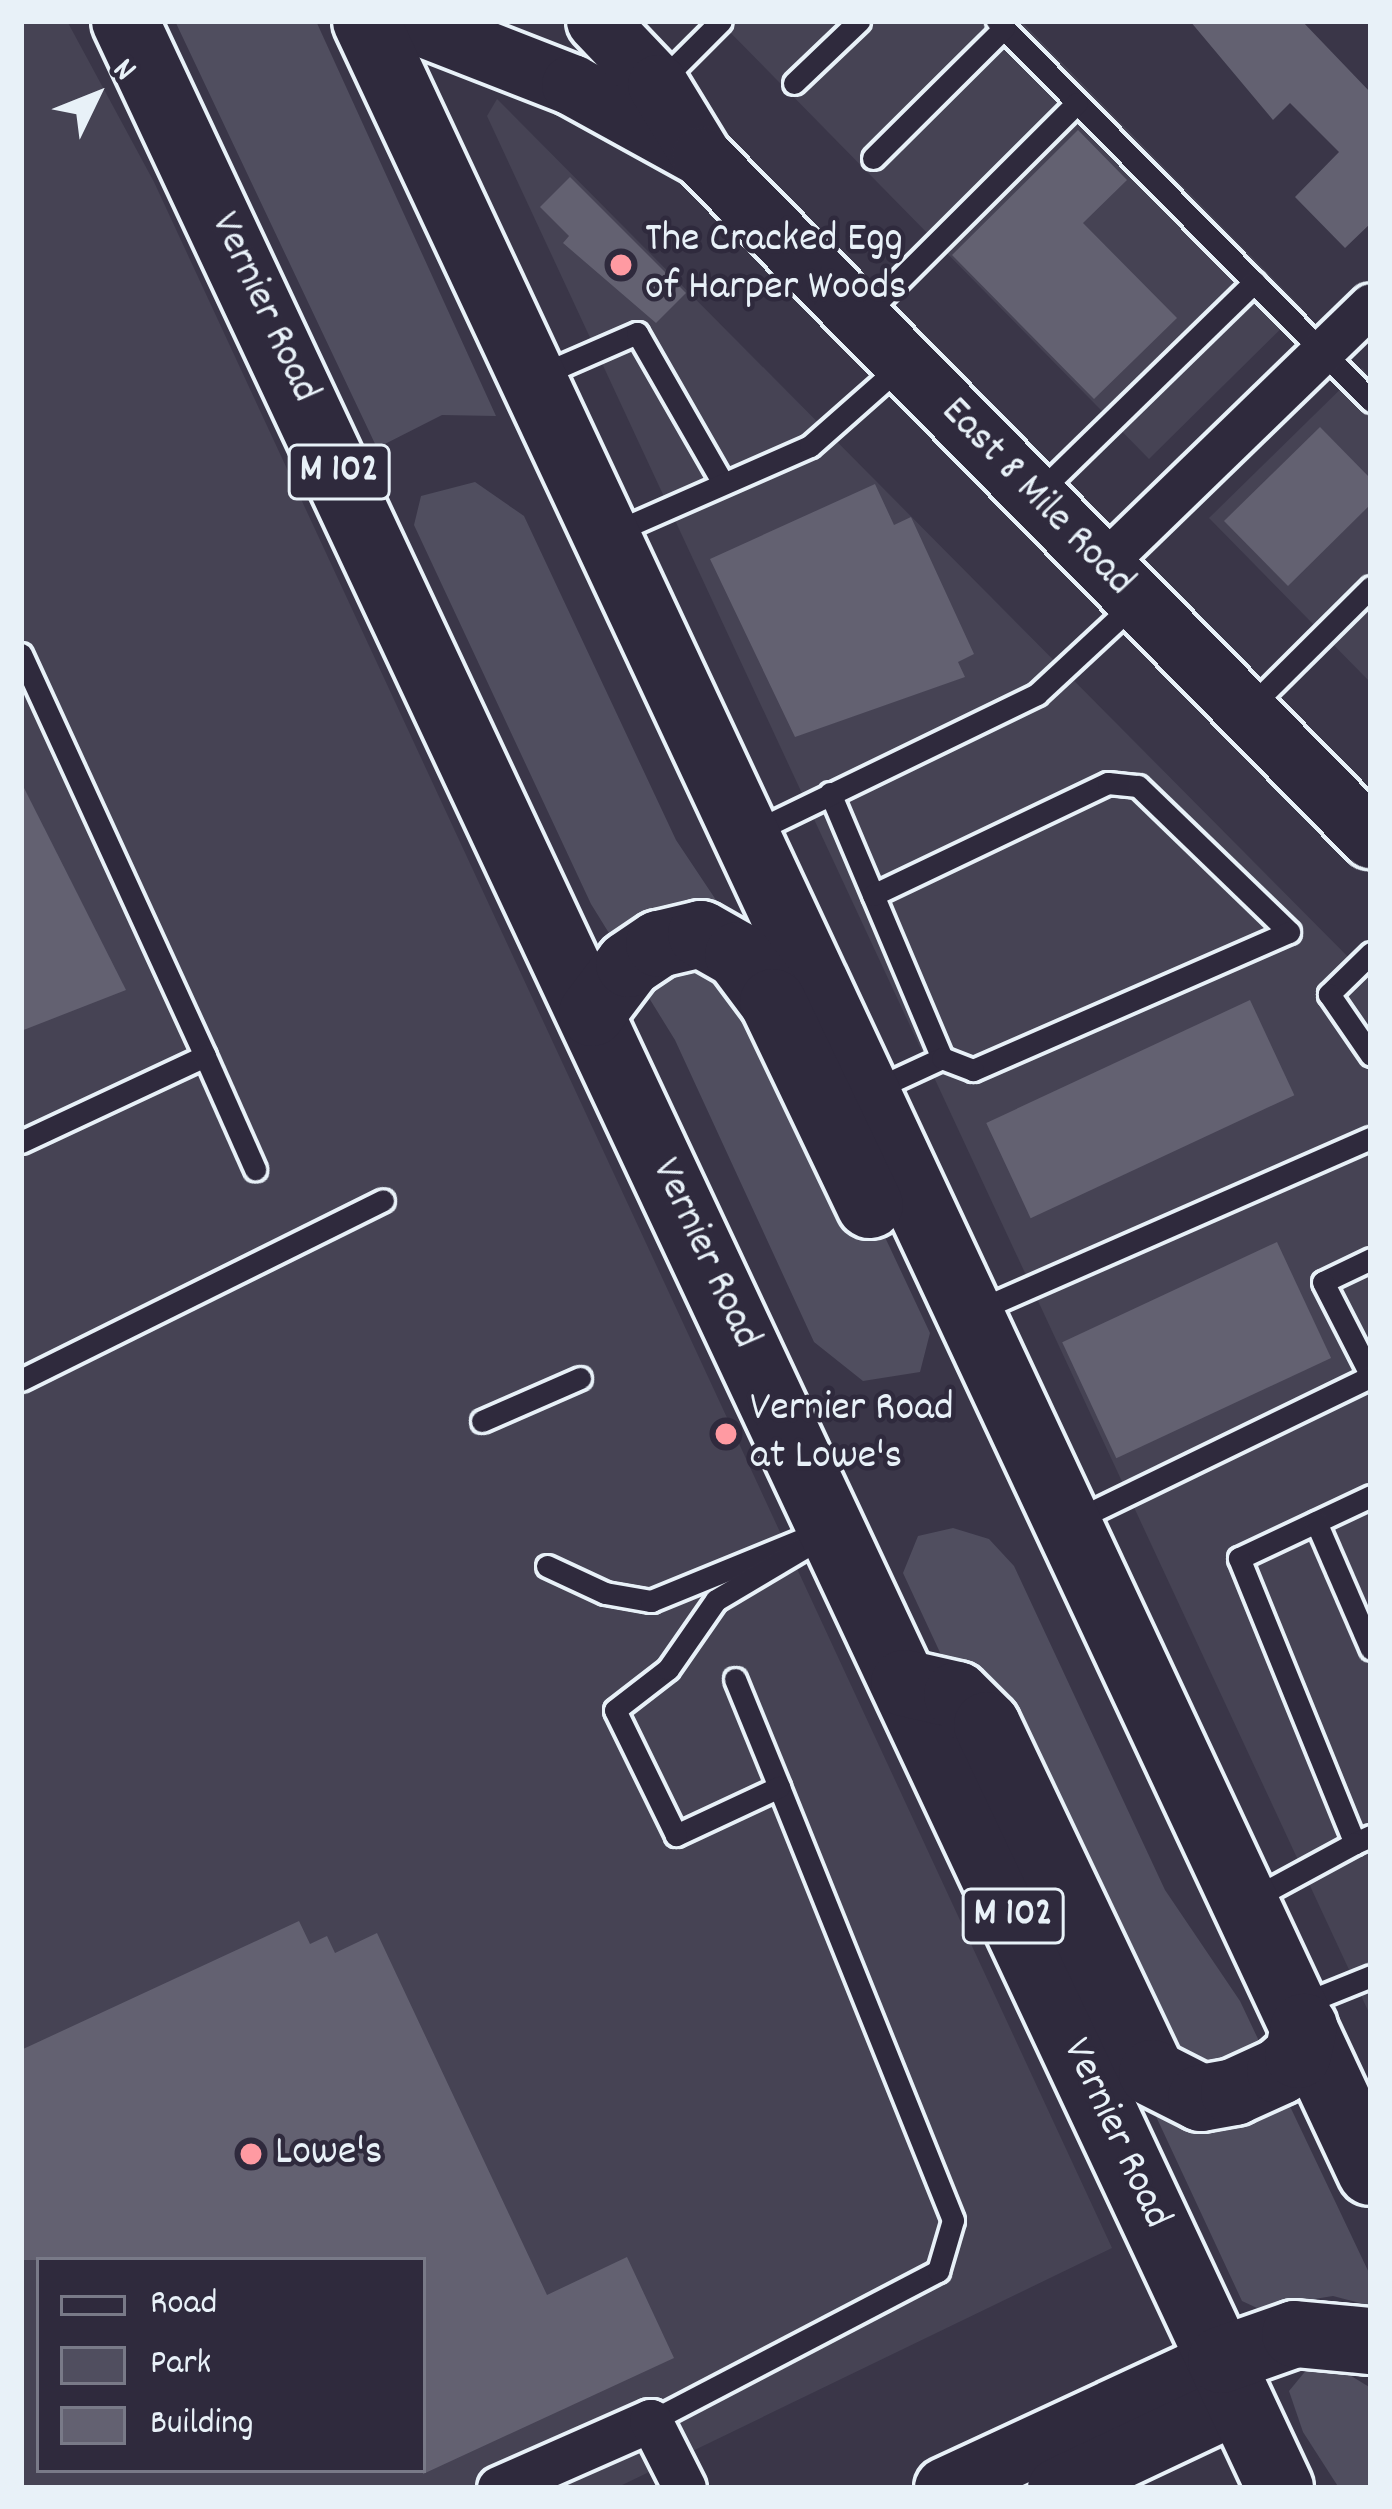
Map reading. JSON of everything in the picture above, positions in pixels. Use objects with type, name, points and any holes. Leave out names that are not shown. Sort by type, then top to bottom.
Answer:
[{"type":"highway","name":"Vernier Road","points":[[125,21],[1280,2488]]},
{"type":"highway","points":[[366,21],[611,533],[1371,2172]]},
{"type":"highway","points":[[592,1013],[629,964],[659,944],[701,934],[738,955],[773,1002],[929,1328],[981,1337]]},
{"type":"highway","points":[[904,1683],[957,1695],[987,1725],[1152,2073],[1202,2098],[1234,2092],[1298,2055],[1299,2017]]},
{"type":"highway","points":[[1230,2381],[1295,2333],[1371,2341]]},
{"type":"street","name":"East 8 Mile Road","points":[[408,21],[572,85],[702,157]]},
{"type":"street","name":"East 8 Mile Road","points":[[597,21],[658,85],[702,157],[1370,835]]},
{"type":"street","points":[[1120,583],[1371,305]]},
{"type":"street","points":[[945,2488],[1230,2381]]},
{"type":"street","points":[[1058,2488],[1230,2381]]},
{"type":"street","points":[[500,2488],[651,2421],[685,2488]]},
{"type":"lane","points":[[658,85],[721,21]]},
{"type":"lane","points":[[794,83],[859,21]]},
{"type":"lane","points":[[873,158],[1001,24],[1371,401]]},
{"type":"lane","points":[[860,318],[1077,103]]},
{"type":"lane","points":[[1036,496],[1253,282]]},
{"type":"lane","points":[[536,376],[637,333],[723,483]]},
{"type":"lane","points":[[611,533],[810,446],[903,363]]},
{"type":"lane","points":[[751,833],[1037,694],[1120,583]]},
{"type":"lane","points":[[1246,712],[1371,587]]},
{"type":"lane","points":[[21,654],[255,1168]]},
{"type":"lane","points":[[868,1093],[942,1058],[974,1070],[1289,932],[1138,786],[1108,782],[873,895]]},
{"type":"lane","points":[[830,793],[942,1058]]},
{"type":"lane","points":[[1371,953],[1329,994],[1371,1055]]},
{"type":"lane","points":[[21,1142],[205,1056]]},
{"type":"lane","points":[[981,1337],[1371,1138]]},
{"type":"lane","points":[[21,1380],[383,1200]]},
{"type":"lane","points":[[1068,1523],[1371,1376],[1323,1282],[1371,1258]]},
{"type":"lane","points":[[482,1421],[580,1378]]},
{"type":"lane","points":[[1246,1903],[1363,1839],[1239,1558],[1371,1496]]},
{"type":"lane","points":[[1316,1522],[1371,1649]]},
{"type":"lane","points":[[547,1566],[604,1594],[651,1601],[833,1530]]},
{"type":"lane","points":[[779,1787],[676,1835],[615,1710],[668,1669],[716,1600],[833,1530]]},
{"type":"lane","points":[[651,2421],[938,2271],[953,2220],[735,1679]]},
{"type":"lane","points":[[1299,2017],[1371,1976]]},
{"type":"shaded area","points":[[21,21],[67,21],[154,182],[1112,2248],[616,2488],[21,2488]]},
{"type":"shaded area","points":[[719,21],[1021,21],[1302,308],[1149,459]]},
{"type":"shaded area","points":[[497,99],[1371,980],[1371,2017],[487,116]]},
{"type":"shaded area","points":[[1362,368],[1371,378],[1371,683],[1209,518]]},
{"type":"green space","points":[[175,21],[316,21],[496,416],[442,415],[377,448]]},
{"type":"green space","points":[[475,482],[524,516],[676,840],[752,954],[930,1333],[920,1372],[863,1381],[814,1342],[675,1040],[591,904],[414,525],[421,496]]},
{"type":"green space","points":[[953,1528],[989,1539],[1014,1566],[1165,1890],[1240,2001],[1371,2277],[1371,2306],[1333,2296],[1257,2308],[1242,2301],[903,1573],[918,1536]]},
{"type":"green space","points":[[1308,2368],[1338,2368],[1371,2388],[1371,2488],[1339,2488],[1303,2432],[1289,2391]]},
{"type":"building","points":[[1190,21],[1302,21],[1371,93],[1371,223],[1345,248],[1295,197],[1339,152],[1290,103],[1273,120]]},
{"type":"building","points":[[1078,130],[1127,180],[1083,223],[1177,318],[1094,399],[952,255]]},
{"type":"building","name":"The Cracked Egg of Harper Woods","points":[[570,177],[686,293],[656,323],[563,243],[569,236],[540,207]]},
{"type":"building","points":[[1320,427],[1371,479],[1371,504],[1288,586],[1224,521]]},
{"type":"building","points":[[875,484],[894,525],[911,517],[974,654],[958,662],[965,677],[795,737],[710,559]]},
{"type":"building","points":[[21,782],[126,990],[21,1031]]},
{"type":"building","points":[[1250,1000],[1294,1095],[1031,1218],[986,1123]]},
{"type":"building","points":[[1277,1242],[1331,1358],[1116,1458],[1062,1342]]},
{"type":"building","name":"Lowe's","points":[[299,1921],[310,1944],[327,1936],[335,1953],[377,1933],[547,2295],[627,2257],[674,2358],[426,2473],[426,2257],[21,2260],[21,2050]]},
{"type":"place","name":"The Cracked Egg of Harper Woods","points":[[621,265]]},
{"type":"place","name":"Vernier Road at Lowe's","points":[[726,1434]]},
{"type":"place","name":"Lowe's","points":[[251,2154]]}]
